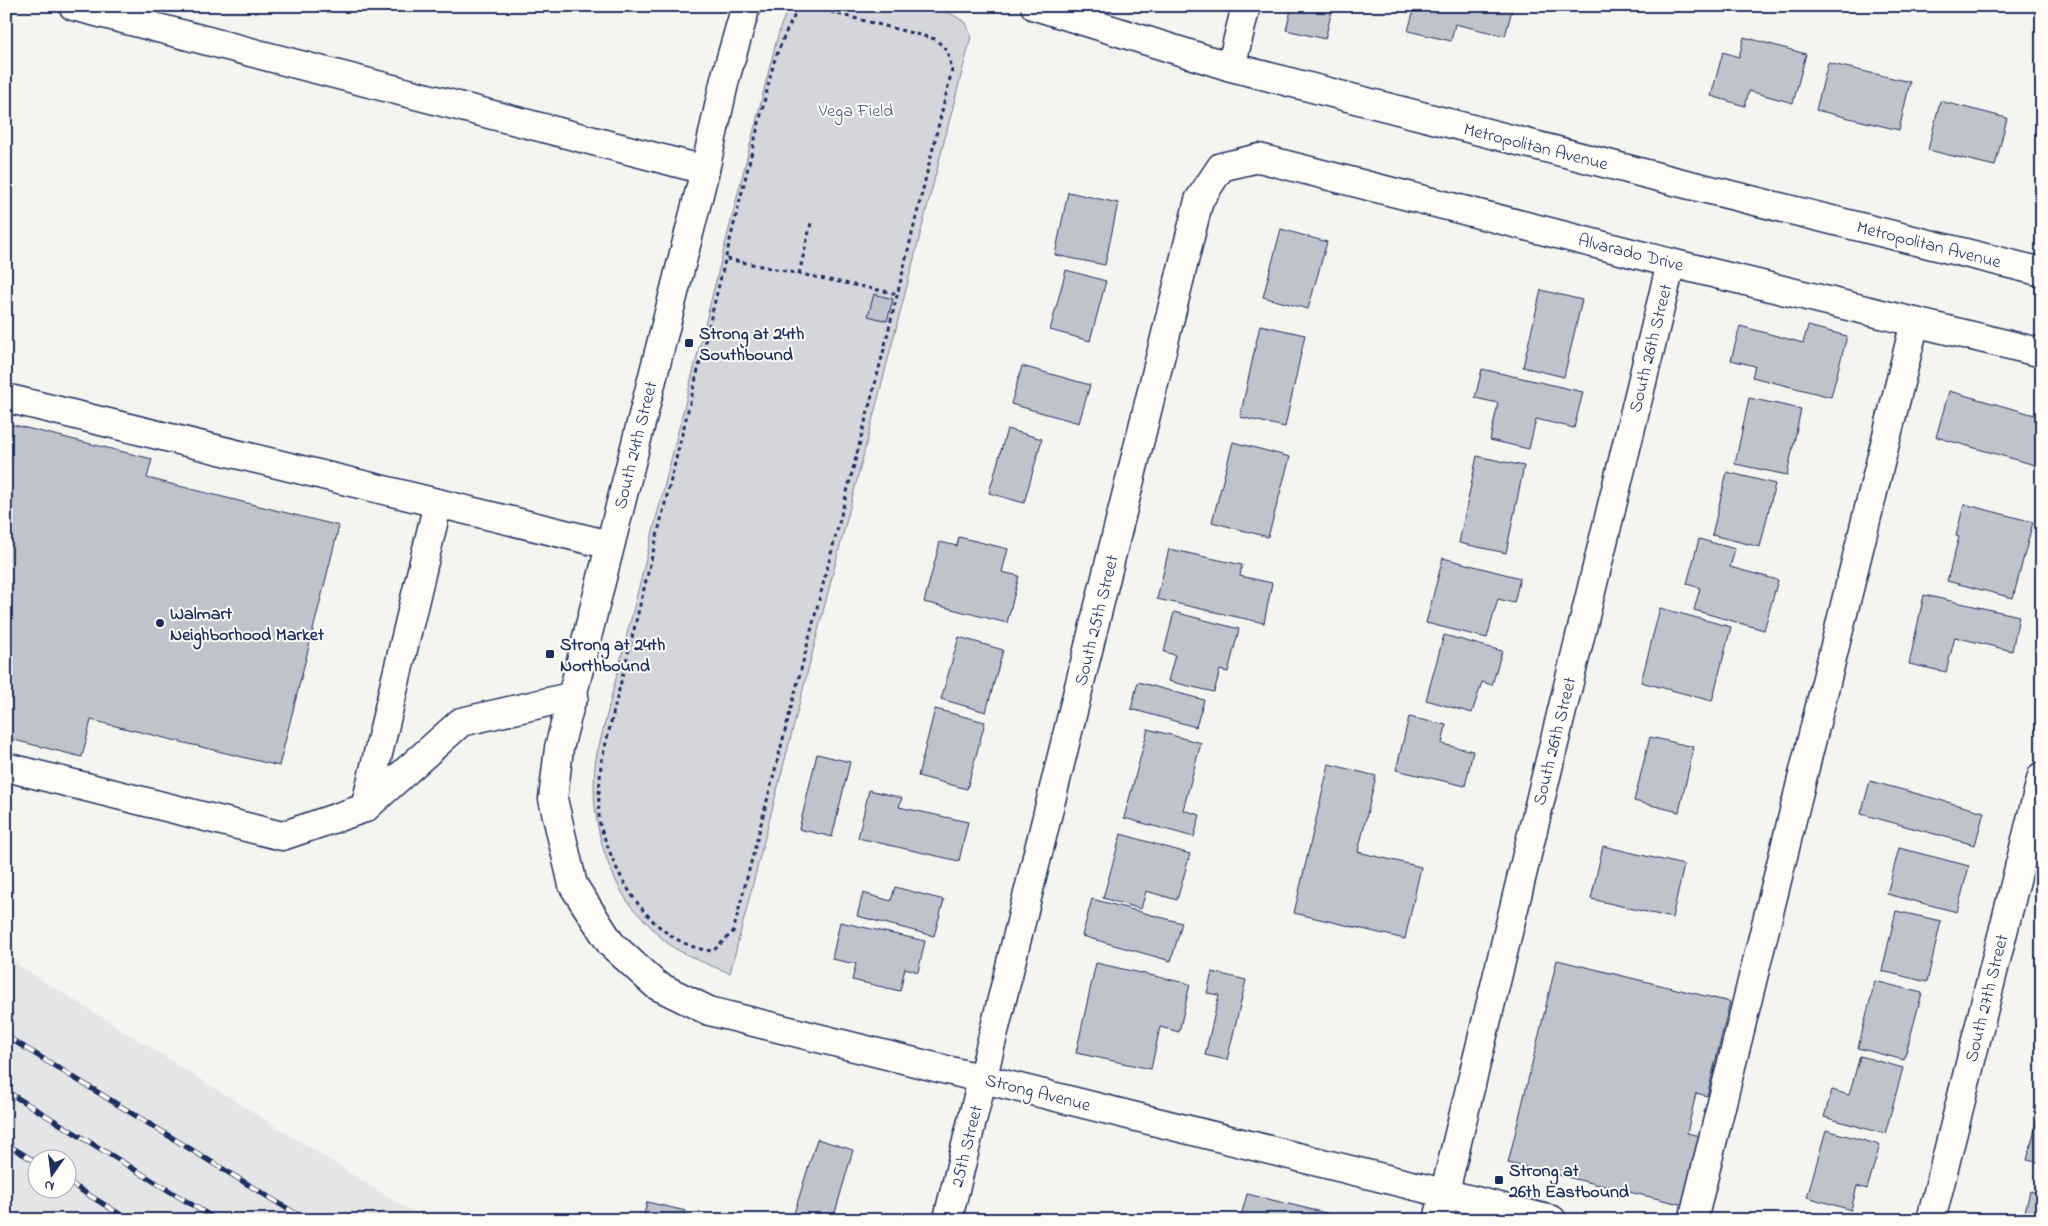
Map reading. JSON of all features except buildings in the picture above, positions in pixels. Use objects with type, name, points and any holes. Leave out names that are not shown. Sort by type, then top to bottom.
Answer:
[{"type":"street","points":[[72,6],[705,170]]},
{"type":"street","name":"South 24th Street","points":[[573,885],[553,799],[559,748],[574,696],[610,545],[705,170],[725,79],[746,6]]},
{"type":"street","name":"Metropolitan Avenue","points":[[1035,6],[1231,67],[1674,181],[2042,272]]},
{"type":"street","points":[[1231,67],[1246,6]]},
{"type":"street","name":"Alvarado Drive","points":[[1221,167],[1259,158],[2042,353]]},
{"type":"street","name":"South 25th Street","points":[[983,1078],[1199,200],[1221,167]]},
{"type":"street","name":"South 26th Street","points":[[1438,1220],[1671,262]]},
{"type":"street","points":[[1693,1220],[1915,322]]},
{"type":"street","points":[[6,398],[610,545]]},
{"type":"street","points":[[365,808],[438,503]]},
{"type":"street","points":[[6,767],[282,836],[365,808],[461,722],[574,696]]},
{"type":"street","name":"South 27th Street","points":[[1931,1220],[2042,776]]},
{"type":"street","name":"Strong Avenue","points":[[573,885],[611,944],[656,985],[709,1011],[1552,1220]]},
{"type":"street","name":"25th Street","points":[[949,1214],[983,1078]]},
{"type":"path","points":[[815,8],[915,32],[935,39],[947,50],[952,70],[898,294],[732,932],[713,951],[699,949],[666,932],[640,907],[617,870],[601,826],[599,799],[601,763],[727,259],[774,62],[797,11],[815,8]]},
{"type":"path","points":[[799,274],[811,223]]},
{"type":"path","points":[[727,259],[898,294]]},
{"type":"shaded area","points":[[6,957],[26,970],[425,1220],[6,1220]]},
{"type":"green space","name":"Vega Field","points":[[789,6],[939,6],[966,23],[971,37],[730,973],[674,948],[630,905],[611,871],[605,853],[596,815],[594,777],[596,758],[775,46]]},
{"type":"railway","points":[[6,1036],[306,1220]]},
{"type":"railway","points":[[6,1091],[217,1220]]},
{"type":"railway","points":[[6,1144],[28,1157]]},
{"type":"railway","points":[[78,1188],[129,1220]]},
{"type":"place","name":"Strong at 24th Southbound","points":[[689,343]]},
{"type":"place","name":"Walmart Neighborhood Market","points":[[160,623]]},
{"type":"place","name":"Strong at 24th Northbound","points":[[550,654]]},
{"type":"place","name":"Strong at 26th Eastbound","points":[[1499,1180]]}]
